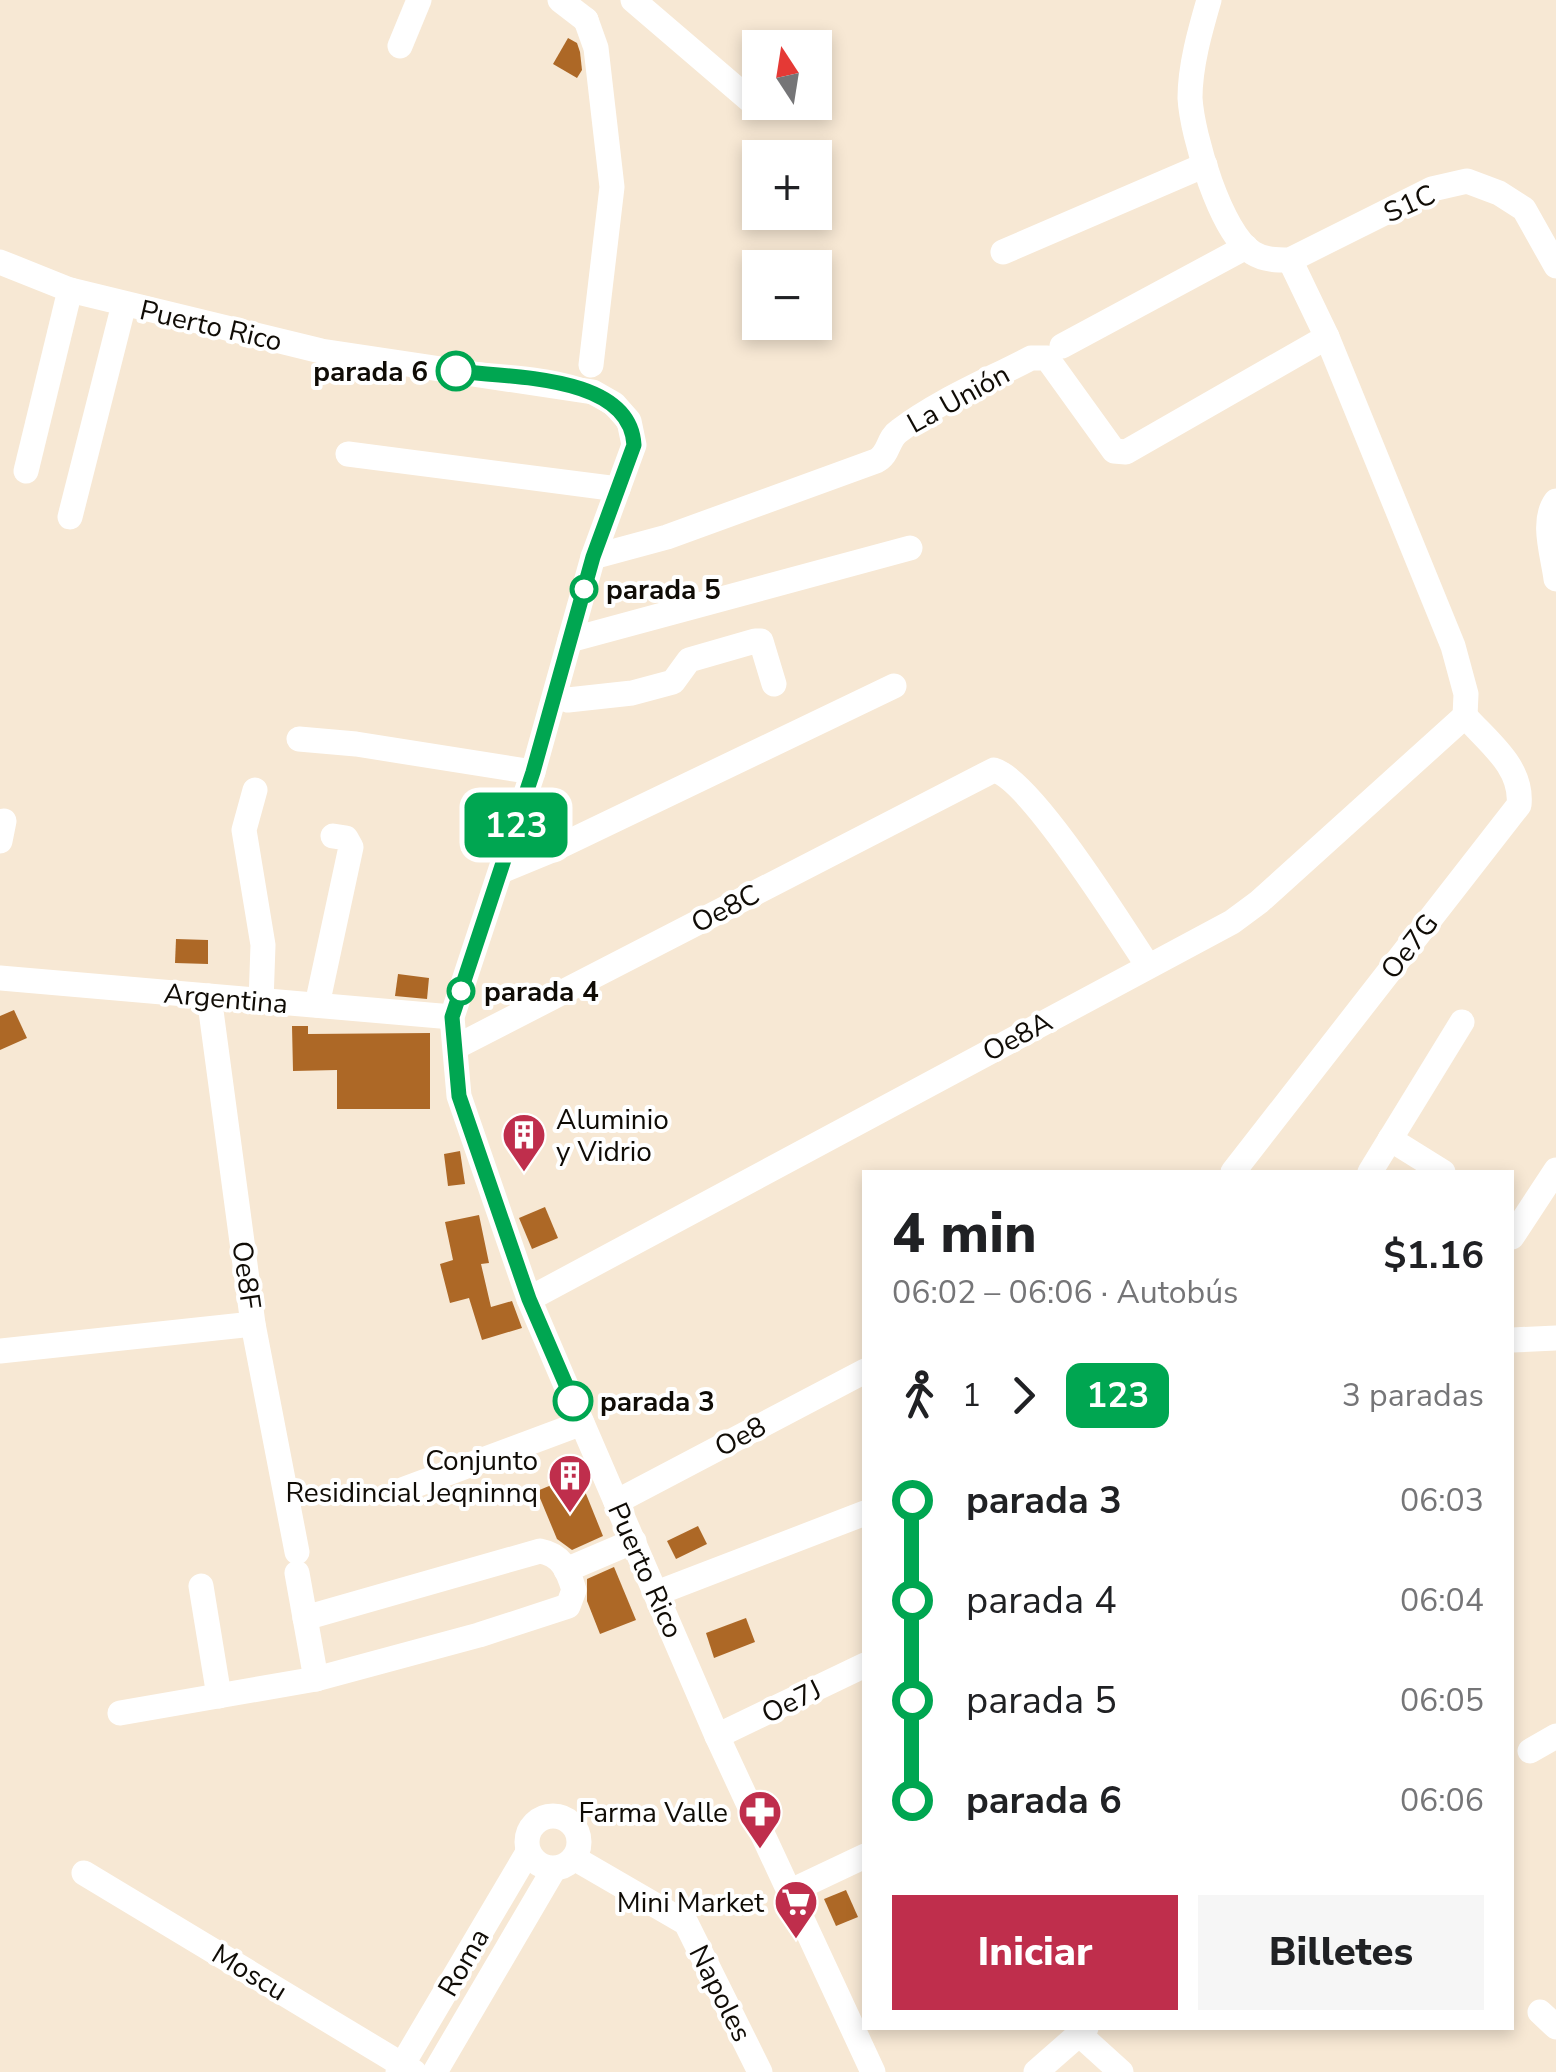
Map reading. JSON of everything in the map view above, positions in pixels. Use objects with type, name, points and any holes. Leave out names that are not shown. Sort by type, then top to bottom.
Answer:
[{"type":"street","points":[[400,46],[419,0]]},
{"type":"street","points":[[560,0],[591,10],[612,186],[591,365]]},
{"type":"street","points":[[634,0],[742,93]]},
{"type":"street","points":[[1209,0],[1199,35],[1190,99],[1219,202],[1246,247],[1271,260],[1290,260],[1326,337],[1453,646],[1466,694],[1465,716]]},
{"type":"street","points":[[1003,252],[1206,165]]},
{"type":"street","name":"S1C","points":[[1290,260],[1432,189],[1468,182],[1499,193],[1524,209],[1556,266]]},
{"type":"street","points":[[1062,346],[1246,247]]},
{"type":"street","name":"Puerto Rico","points":[[0,262],[70,290],[321,350],[593,392],[614,404],[629,421],[634,445],[593,557],[533,772],[452,1017],[459,1096],[529,1299],[717,1736],[873,2072]]},
{"type":"street","points":[[26,471],[70,290]]},
{"type":"street","points":[[70,517],[124,304]]},
{"type":"street","name":"La Unión","points":[[593,557],[667,537],[876,461],[884,457],[894,433],[1041,356],[1047,358],[1114,452],[1126,452],[1326,337]]},
{"type":"street","points":[[348,454],[618,489]]},
{"type":"street","points":[[1556,501],[1549,512],[1548,525],[1556,579]]},
{"type":"street","points":[[570,640],[910,548]]},
{"type":"street","points":[[555,695],[568,700],[632,693],[673,682],[689,660],[755,641],[761,641],[774,684]]},
{"type":"street","points":[[501,871],[894,686]]},
{"type":"street","name":"Oe8A","points":[[529,1299],[1243,915],[1465,716]]},
{"type":"street","name":"Oe7G","points":[[1234,1170],[1519,805],[1520,792],[1512,769],[1465,716]]},
{"type":"street","points":[[299,739],[356,744],[533,772]]},
{"type":"street","name":"Oe8C","points":[[456,1048],[994,770],[1002,772],[1034,804],[1101,893],[1148,966]]},
{"type":"street","points":[[255,790],[244,830],[264,946],[261,1002]]},
{"type":"street","points":[[317,1006],[352,846],[346,838],[332,836]]},
{"type":"street","name":"Argentina","points":[[0,978],[452,1017]]},
{"type":"street","name":"Oe8F","points":[[209,996],[253,1324],[316,1679]]},
{"type":"street","points":[[1371,1170],[1462,1022]]},
{"type":"street","points":[[1390,1139],[1440,1170]]},
{"type":"street","points":[[1516,1225],[1556,1170]]},
{"type":"street","points":[[0,1351],[253,1324]]},
{"type":"street","points":[[1514,1340],[1556,1338]]},
{"type":"street","name":"Oe8","points":[[616,1502],[862,1372]]},
{"type":"street","points":[[402,1490],[582,1423]]},
{"type":"street","points":[[657,1593],[862,1514]]},
{"type":"street","points":[[566,1570],[634,1541]]},
{"type":"street","points":[[120,1714],[316,1679],[480,1635],[568,1606],[574,1590],[558,1557],[540,1552],[305,1618]]},
{"type":"street","points":[[201,1586],[219,1696]]},
{"type":"street","name":"Oe7J","points":[[717,1736],[862,1666]]},
{"type":"street","points":[[1530,1751],[1556,1736]]},
{"type":"street","points":[[556,1816],[574,1827],[578,1848],[564,1863],[538,1865],[528,1852],[528,1831],[545,1817],[556,1816]]},
{"type":"street","name":"Roma","points":[[405,2069],[528,1852]]},
{"type":"street","points":[[791,1891],[862,1857]]},
{"type":"street","name":"Roma","points":[[435,2072],[564,1863]]},
{"type":"street","name":"Napoles","points":[[564,1863],[686,1923],[760,2072]]},
{"type":"street","name":"Moscu","points":[[84,1873],[405,2069]]},
{"type":"street","points":[[1036,2072],[1082,2031],[1121,2072]]},
{"type":"building","points":[[568,38],[577,43],[580,52],[582,70],[577,78],[553,64]]},
{"type":"building","points":[[176,939],[208,940],[208,964],[175,963]]},
{"type":"building","points":[[398,974],[429,978],[427,999],[395,996]]},
{"type":"building","points":[[14,1010],[27,1038],[0,1050],[0,1016]]},
{"type":"building","points":[[292,1026],[308,1026],[308,1034],[430,1033],[430,1109],[337,1109],[337,1070],[293,1071]]},
{"type":"building","points":[[460,1151],[465,1184],[448,1186],[444,1154]]},
{"type":"building","points":[[545,1207],[558,1238],[532,1249],[519,1218]]},
{"type":"building","points":[[479,1215],[489,1263],[481,1264],[491,1307],[512,1301],[522,1328],[482,1340],[469,1298],[450,1303],[440,1264],[453,1260],[445,1222]]},
{"type":"building","name":"Conjunto Residincial Jeqninnq","points":[[578,1474],[603,1536],[572,1550],[557,1539],[537,1491]]},
{"type":"building","points":[[698,1526],[707,1544],[676,1559],[667,1541]]},
{"type":"building","name":"Conjunto Residincial Jeqninnq","points":[[614,1567],[636,1620],[600,1634],[587,1601],[587,1579]]},
{"type":"building","points":[[746,1618],[755,1642],[714,1658],[706,1633]]},
{"type":"building","points":[[846,1890],[858,1917],[836,1926],[824,1899]]},
{"type":"bus line","name":"123","points":[[456,371],[593,392],[614,404],[633,432],[634,445],[593,557],[533,772],[452,1017],[459,1096],[529,1299],[573,1401]]},
{"type":"place","name":"parada 6","points":[[456,371]]},
{"type":"place","name":"parada 5","points":[[584,589]]},
{"type":"place","name":"parada 4","points":[[461,991]]},
{"type":"place","name":"Aluminio y Vidrio","points":[[524,1173]]},
{"type":"place","name":"parada 3","points":[[573,1401]]},
{"type":"place","name":"Conjunto Residincial Jeqninnq","points":[[570,1514]]},
{"type":"place","name":"Farma Valle","points":[[760,1850]]},
{"type":"place","name":"Mini Market","points":[[796,1940]]}]
